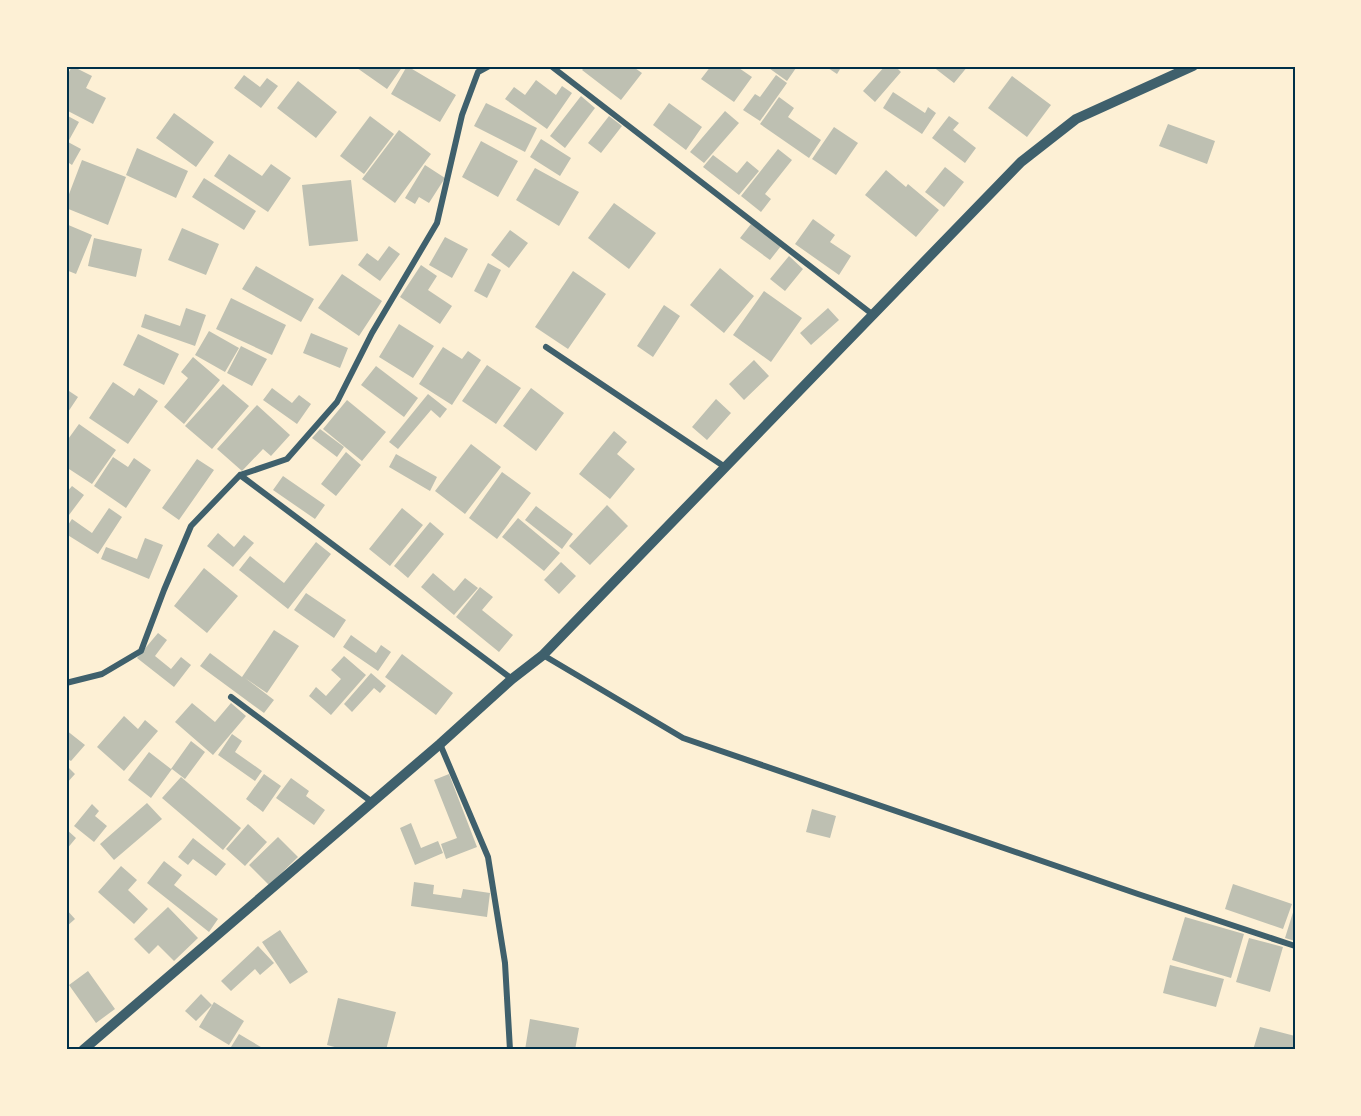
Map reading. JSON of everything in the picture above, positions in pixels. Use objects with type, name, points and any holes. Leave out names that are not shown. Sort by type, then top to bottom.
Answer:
[{"type":"street","points":[[66,683],[102,674],[141,651],[191,526],[240,475],[287,459],[337,402],[372,333],[437,223],[462,115],[478,72],[489,66]]},
{"type":"street","points":[[551,66],[872,314]]},
{"type":"street","points":[[83,1050],[440,744],[512,679],[543,655],[1021,162],[1076,119],[1192,66]]},
{"type":"street","points":[[546,347],[725,467]]},
{"type":"street","points":[[240,475],[512,679]]},
{"type":"street","points":[[543,655],[683,738],[1127,891],[1295,946]]},
{"type":"street","points":[[231,698],[372,802]]},
{"type":"street","points":[[440,744],[488,856],[505,963],[510,1050]]},
{"type":"building","points":[[72,66],[92,76],[86,88],[106,98],[93,124],[66,110],[66,78]]},
{"type":"building","points":[[358,66],[403,66],[387,89],[357,68]]},
{"type":"building","points":[[407,66],[456,95],[440,122],[391,94]]},
{"type":"building","points":[[586,66],[632,66],[642,73],[621,100],[582,70]]},
{"type":"building","points":[[711,66],[736,66],[752,77],[734,102],[701,79]]},
{"type":"building","points":[[766,66],[793,66],[796,68],[787,81]]},
{"type":"building","points":[[825,66],[842,66],[837,74]]},
{"type":"building","points":[[885,66],[895,66],[901,72],[875,102],[863,91]]},
{"type":"building","points":[[932,66],[968,66],[954,83]]},
{"type":"building","points":[[244,75],[260,87],[267,78],[278,86],[261,108],[234,88]]},
{"type":"building","points":[[776,75],[787,83],[760,121],[743,110],[755,94],[760,97]]},
{"type":"building","points":[[1012,76],[1051,105],[1027,137],[988,108]]},
{"type":"building","points":[[536,80],[556,95],[562,86],[572,93],[547,129],[505,99],[514,87],[525,95]]},
{"type":"building","points":[[298,81],[337,112],[316,138],[277,108]]},
{"type":"building","points":[[893,92],[925,113],[928,107],[936,113],[922,134],[883,108]]},
{"type":"building","points":[[581,96],[595,108],[565,148],[550,136]]},
{"type":"building","points":[[779,97],[794,108],[788,117],[821,140],[809,158],[760,124]]},
{"type":"building","points":[[486,103],[537,128],[525,152],[474,126]]},
{"type":"building","points":[[669,103],[702,127],[686,150],[653,125]]},
{"type":"building","points":[[725,111],[739,123],[704,163],[690,152]]},
{"type":"building","points":[[174,113],[214,142],[196,167],[156,138]]},
{"type":"building","points":[[66,115],[79,122],[68,142],[81,149],[72,165],[66,161]]},
{"type":"building","points":[[370,116],[394,134],[364,174],[340,156]]},
{"type":"building","points":[[609,116],[622,126],[601,153],[588,143]]},
{"type":"building","points":[[949,116],[959,123],[953,130],[976,148],[965,163],[932,138]]},
{"type":"building","points":[[1168,124],[1215,141],[1207,164],[1159,146]]},
{"type":"building","points":[[834,127],[858,143],[836,175],[812,159]]},
{"type":"building","points":[[399,130],[431,154],[395,203],[362,179]]},
{"type":"building","points":[[541,139],[571,158],[560,176],[530,157]]},
{"type":"building","points":[[481,141],[518,161],[498,197],[462,177]]},
{"type":"building","points":[[137,148],[188,171],[176,198],[126,175]]},
{"type":"building","points":[[778,149],[792,160],[765,194],[771,199],[761,212],[741,196]]},
{"type":"building","points":[[229,154],[262,176],[271,164],[291,178],[268,212],[214,176]]},
{"type":"building","points":[[713,155],[737,173],[747,161],[759,171],[739,195],[703,167]]},
{"type":"building","points":[[82,160],[126,177],[108,225],[66,208],[66,202]]},
{"type":"building","points":[[425,165],[445,178],[429,203],[419,197],[415,204],[405,198]]},
{"type":"building","points":[[945,167],[964,182],[944,207],[925,192]]},
{"type":"building","points":[[535,168],[579,192],[559,226],[516,200]]},
{"type":"building","points":[[886,170],[906,187],[908,184],[939,210],[916,237],[865,195]]},
{"type":"building","points":[[204,178],[256,211],[244,230],[192,197]]},
{"type":"building","points":[[351,180],[358,241],[309,246],[302,185]]},
{"type":"building","points":[[614,203],[656,233],[629,269],[588,238]]},
{"type":"building","points":[[813,219],[835,235],[830,242],[851,256],[839,275],[795,244]]},
{"type":"building","points":[[66,224],[92,235],[76,274],[66,270]]},
{"type":"building","points":[[751,224],[781,246],[770,260],[740,238]]},
{"type":"building","points":[[182,228],[219,244],[206,275],[168,260]]},
{"type":"building","points":[[510,230],[528,243],[509,268],[491,255]]},
{"type":"building","points":[[445,237],[468,249],[452,278],[429,265]]},
{"type":"building","points":[[94,238],[142,249],[136,277],[88,266]]},
{"type":"building","points":[[389,246],[400,254],[380,281],[358,265],[367,253],[378,261]]},
{"type":"building","points":[[789,256],[803,269],[785,291],[770,279]]},
{"type":"building","points":[[488,263],[501,270],[487,298],[474,291]]},
{"type":"building","points":[[421,265],[437,276],[428,290],[452,306],[440,324],[400,297]]},
{"type":"building","points":[[256,266],[314,299],[301,322],[242,289]]},
{"type":"building","points":[[720,268],[754,296],[724,333],[690,305]]},
{"type":"building","points":[[573,271],[606,294],[568,349],[535,327]]},
{"type":"building","points":[[342,274],[382,301],[359,336],[318,308]]},
{"type":"building","points":[[764,291],[802,318],[771,362],[733,335]]},
{"type":"building","points":[[231,298],[286,325],[272,355],[216,329]]},
{"type":"building","points":[[664,305],[680,316],[653,357],[637,346]]},
{"type":"building","points":[[186,308],[206,315],[195,346],[141,327],[145,314],[180,326]]},
{"type":"building","points":[[828,308],[839,320],[811,345],[800,333]]},
{"type":"building","points":[[399,324],[434,346],[413,378],[379,357]]},
{"type":"building","points":[[209,331],[239,348],[225,372],[195,355]]},
{"type":"building","points":[[311,333],[348,348],[340,368],[303,353]]},
{"type":"building","points":[[138,334],[179,354],[164,385],[123,365]]},
{"type":"building","points":[[241,346],[267,359],[252,386],[227,373]]},
{"type":"building","points":[[443,347],[462,359],[468,351],[481,360],[452,405],[419,384]]},
{"type":"building","points":[[193,357],[220,380],[184,424],[164,407],[188,378],[181,372]]},
{"type":"building","points":[[754,360],[769,376],[744,400],[729,384]]},
{"type":"building","points":[[487,365],[521,388],[496,424],[462,401]]},
{"type":"building","points":[[376,366],[418,398],[404,417],[361,385]]},
{"type":"building","points":[[113,382],[134,396],[139,388],[158,401],[128,444],[89,418]]},
{"type":"building","points":[[223,384],[249,406],[212,449],[185,426]]},
{"type":"building","points":[[272,388],[292,403],[299,395],[311,404],[297,424],[263,400]]},
{"type":"building","points":[[531,388],[564,413],[536,451],[503,426]]},
{"type":"building","points":[[66,389],[78,397],[66,415]]},
{"type":"building","points":[[428,394],[447,409],[440,418],[431,410],[398,449],[389,442]]},
{"type":"building","points":[[716,399],[731,413],[707,440],[692,427]]},
{"type":"building","points":[[347,400],[386,432],[362,461],[323,429]]},
{"type":"building","points":[[257,405],[290,435],[271,456],[263,449],[242,471],[217,449]]},
{"type":"building","points":[[79,424],[116,450],[92,484],[66,467],[66,442]]},
{"type":"building","points":[[320,429],[344,447],[337,457],[312,438]]},
{"type":"building","points":[[614,431],[627,442],[617,454],[635,469],[610,499],[579,474]]},
{"type":"building","points":[[471,444],[501,467],[465,514],[435,491]]},
{"type":"building","points":[[346,452],[361,465],[336,496],[321,484]]},
{"type":"building","points":[[396,454],[437,477],[430,491],[389,467]]},
{"type":"building","points":[[113,457],[128,467],[134,458],[151,470],[126,508],[94,486]]},
{"type":"building","points":[[197,459],[214,470],[179,520],[162,508]]},
{"type":"building","points":[[502,472],[531,493],[497,539],[469,518]]},
{"type":"building","points":[[283,476],[325,505],[315,519],[273,490]]},
{"type":"building","points":[[72,486],[84,495],[66,519],[66,493]]},
{"type":"building","points":[[607,505],[628,526],[590,565],[569,546]]},
{"type":"building","points":[[536,506],[573,534],[562,549],[525,520]]},
{"type":"building","points":[[109,508],[122,517],[98,554],[66,534],[66,528],[72,519],[92,533]]},
{"type":"building","points":[[402,508],[423,525],[390,566],[369,549]]},
{"type":"building","points":[[518,518],[560,553],[544,571],[502,537]]},
{"type":"building","points":[[430,522],[444,534],[408,578],[394,566]]},
{"type":"building","points":[[218,533],[234,547],[244,535],[254,543],[233,567],[207,546]]},
{"type":"building","points":[[145,538],[163,545],[149,579],[101,559],[106,547],[137,559]]},
{"type":"building","points":[[316,542],[331,554],[288,609],[239,570],[250,556],[284,583]]},
{"type":"building","points":[[561,562],[576,576],[559,594],[544,580]]},
{"type":"building","points":[[204,568],[238,596],[207,633],[174,606]]},
{"type":"building","points":[[433,573],[454,591],[465,578],[478,588],[454,615],[421,587]]},
{"type":"building","points":[[480,587],[493,597],[482,610],[513,635],[499,652],[456,617]]},
{"type":"building","points":[[306,593],[346,620],[334,638],[294,610]]},
{"type":"building","points":[[274,630],[299,646],[267,693],[245,678],[274,700],[264,713],[200,666],[210,653],[242,677]]},
{"type":"building","points":[[158,633],[167,640],[155,656],[171,669],[181,657],[191,665],[174,687],[137,658]]},
{"type":"building","points":[[351,635],[376,653],[381,645],[391,652],[378,671],[343,647]]},
{"type":"building","points":[[402,654],[453,693],[436,715],[385,677]]},
{"type":"building","points":[[344,656],[366,675],[331,715],[309,696],[316,687],[326,696],[341,679],[331,670]]},
{"type":"building","points":[[371,673],[386,686],[380,693],[374,688],[352,712],[344,704]]},
{"type":"building","points":[[192,703],[215,722],[231,703],[246,716],[213,755],[175,722]]},
{"type":"building","points":[[124,716],[138,729],[145,720],[158,731],[124,771],[97,747]]},
{"type":"building","points":[[66,730],[85,745],[71,761],[66,758]]},
{"type":"building","points":[[232,734],[242,741],[235,752],[262,771],[255,781],[218,755]]},
{"type":"building","points":[[191,741],[205,752],[185,779],[172,769],[151,798],[128,780],[149,752],[171,769]]},
{"type":"building","points":[[66,765],[75,774],[66,784]]},
{"type":"building","points":[[264,774],[281,786],[263,812],[246,799]]},
{"type":"building","points":[[449,774],[477,847],[446,859],[441,844],[457,838],[434,780]]},
{"type":"building","points":[[181,777],[241,828],[223,850],[162,798]]},
{"type":"building","points":[[291,778],[309,791],[306,796],[325,810],[314,825],[276,798]]},
{"type":"building","points":[[147,803],[162,819],[114,860],[100,844]]},
{"type":"building","points":[[92,804],[99,811],[95,816],[107,826],[94,842],[74,826]]},
{"type":"building","points":[[812,809],[836,816],[830,838],[806,832]]},
{"type":"building","points":[[411,823],[421,848],[438,841],[443,853],[415,865],[400,828]]},
{"type":"building","points":[[248,824],[267,842],[245,866],[226,849]]},
{"type":"building","points":[[66,829],[76,838],[66,850]]},
{"type":"building","points":[[278,837],[298,857],[269,885],[249,865]]},
{"type":"building","points":[[193,838],[226,864],[216,876],[193,859],[188,865],[178,857]]},
{"type":"building","points":[[164,861],[182,875],[174,885],[218,919],[209,932],[147,883]]},
{"type":"building","points":[[121,866],[137,880],[128,890],[148,909],[134,924],[98,892]]},
{"type":"building","points":[[414,882],[434,885],[433,894],[461,898],[463,889],[490,893],[487,917],[411,906]]},
{"type":"building","points":[[1233,884],[1292,904],[1283,929],[1225,909]]},
{"type":"building","points":[[1295,906],[1295,941],[1285,938]]},
{"type":"building","points":[[168,907],[198,938],[174,961],[158,945],[149,954],[134,939]]},
{"type":"building","points":[[66,909],[75,919],[66,927]]},
{"type":"building","points":[[1185,917],[1244,934],[1231,978],[1172,960]]},
{"type":"building","points":[[280,930],[308,972],[290,984],[262,942]]},
{"type":"building","points":[[1249,938],[1283,947],[1270,992],[1236,982]]},
{"type":"building","points":[[258,946],[274,963],[260,975],[255,969],[231,991],[221,981]]},
{"type":"building","points":[[1170,965],[1224,979],[1216,1007],[1163,993]]},
{"type":"building","points":[[88,971],[115,1009],[96,1023],[69,985]]},
{"type":"building","points":[[201,994],[212,1005],[196,1021],[185,1011]]},
{"type":"building","points":[[338,998],[396,1012],[386,1050],[346,1050],[327,1045]]},
{"type":"building","points":[[214,1002],[244,1021],[229,1045],[199,1027]]},
{"type":"building","points":[[530,1019],[579,1028],[575,1050],[525,1050]]},
{"type":"building","points":[[1260,1027],[1295,1036],[1295,1050],[1253,1050]]},
{"type":"building","points":[[239,1034],[266,1050],[235,1050],[231,1047]]}]
